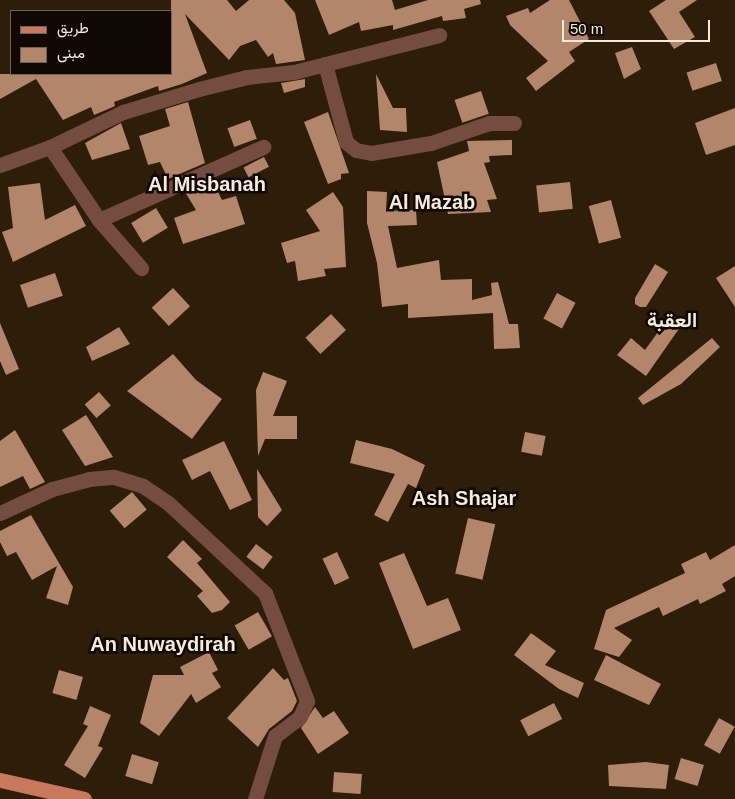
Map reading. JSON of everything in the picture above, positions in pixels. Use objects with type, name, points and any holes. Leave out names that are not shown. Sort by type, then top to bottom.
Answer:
[{"type":"main road","points":[[0,780],[84,799]]},
{"type":"street","points":[[0,165],[50,147],[140,107],[247,77],[325,64],[439,35]]},
{"type":"street","points":[[325,64],[346,142],[356,150],[371,153],[422,144],[490,123],[514,123]]},
{"type":"street","points":[[50,147],[99,220],[141,268]]},
{"type":"street","points":[[99,220],[263,147]]},
{"type":"street","points":[[0,512],[52,489],[89,479],[114,477],[143,486],[181,515],[265,593],[307,701],[300,717],[274,736],[256,799]]},
{"type":"building","points":[[171,0],[227,0],[236,11],[249,0],[284,0],[295,13],[305,60],[276,64],[273,53],[268,57],[256,40],[240,46],[229,60],[185,14],[207,73],[182,84],[159,91],[158,86],[114,102],[115,106],[94,115],[91,107],[63,120],[36,79],[0,99],[0,74],[172,75]]},
{"type":"building","points":[[315,0],[392,0],[395,10],[428,0],[480,0],[481,4],[464,9],[466,18],[443,21],[442,16],[393,30],[393,25],[361,31],[359,22],[329,35]]},
{"type":"building","points":[[550,0],[569,0],[589,39],[569,52],[575,61],[536,91],[526,78],[548,61],[510,25],[506,16],[528,8],[530,13]]},
{"type":"building","points":[[666,0],[697,0],[679,12],[695,37],[674,49],[649,11]]},
{"type":"building","points":[[632,47],[641,69],[624,79],[615,53]]},
{"type":"building","points":[[716,63],[722,81],[692,91],[687,73]]},
{"type":"building","points":[[376,74],[393,108],[406,108],[407,132],[380,130]]},
{"type":"building","points":[[305,79],[305,87],[284,93],[281,83]]},
{"type":"building","points":[[481,91],[489,114],[462,123],[455,100]]},
{"type":"building","points":[[188,102],[205,163],[168,179],[160,162],[148,165],[139,136],[170,126],[165,109]]},
{"type":"building","points":[[735,108],[735,145],[706,155],[695,123]]},
{"type":"building","points":[[328,112],[349,173],[341,174],[341,179],[328,184],[304,122]]},
{"type":"building","points":[[250,120],[257,139],[234,147],[227,128]]},
{"type":"building","points":[[121,123],[130,149],[92,160],[85,143]]},
{"type":"building","points":[[512,140],[512,155],[489,156],[490,162],[484,163],[497,199],[487,200],[491,212],[448,214],[437,162],[469,151],[467,141]]},
{"type":"building","points":[[264,157],[269,167],[249,177],[244,167]]},
{"type":"building","points":[[212,180],[222,200],[236,196],[245,224],[183,244],[174,218],[196,210],[185,192]]},
{"type":"building","points":[[570,182],[573,209],[539,212],[536,186]]},
{"type":"building","points":[[40,183],[45,220],[75,205],[86,226],[13,262],[2,232],[13,228],[8,187]]},
{"type":"building","points":[[367,191],[387,192],[386,211],[416,210],[417,225],[388,226],[397,268],[439,260],[441,280],[472,279],[472,300],[492,295],[491,283],[498,282],[509,324],[518,324],[520,348],[494,349],[493,313],[408,318],[408,304],[382,307],[377,263],[367,223]]},
{"type":"building","points":[[333,192],[343,207],[346,267],[324,269],[326,276],[298,281],[295,261],[287,263],[281,243],[320,231],[306,210]]},
{"type":"building","points":[[611,200],[621,238],[599,244],[589,206]]},
{"type":"building","points":[[156,208],[168,228],[143,243],[131,223]]},
{"type":"building","points":[[655,264],[668,272],[646,307],[640,307],[635,304],[635,298]]},
{"type":"building","points":[[735,266],[735,307],[716,278]]},
{"type":"building","points":[[55,273],[63,296],[28,308],[20,285]]},
{"type":"building","points":[[173,288],[190,306],[169,326],[152,308]]},
{"type":"building","points":[[557,293],[576,303],[562,328],[543,319]]},
{"type":"building","points":[[331,314],[346,330],[320,354],[305,338]]},
{"type":"building","points":[[671,314],[683,323],[646,376],[617,355],[631,338],[645,350]]},
{"type":"building","points":[[0,323],[19,369],[6,375],[0,361]]},
{"type":"building","points":[[119,327],[130,344],[92,361],[86,347]]},
{"type":"building","points":[[712,338],[720,347],[681,384],[643,405],[638,398]]},
{"type":"building","points":[[173,354],[196,380],[222,399],[192,439],[127,391]]},
{"type":"building","points":[[263,372],[287,381],[273,416],[297,416],[297,439],[265,439],[258,456],[256,390]]},
{"type":"building","points":[[99,392],[111,406],[96,418],[85,404]]},
{"type":"building","points":[[86,415],[113,457],[85,466],[62,430]]},
{"type":"building","points":[[15,430],[45,482],[30,489],[23,476],[0,487],[0,441]]},
{"type":"building","points":[[525,432],[546,436],[542,456],[521,452]]},
{"type":"building","points":[[356,440],[392,449],[425,465],[416,488],[408,484],[388,522],[374,515],[395,474],[350,463]]},
{"type":"building","points":[[224,441],[252,500],[230,510],[210,471],[192,480],[182,460]]},
{"type":"building","points":[[257,469],[282,510],[267,526],[258,517]]},
{"type":"building","points":[[132,492],[147,510],[125,528],[110,511]]},
{"type":"building","points":[[31,515],[73,587],[68,605],[46,598],[57,566],[32,580],[16,552],[7,556],[0,542],[0,531]]},
{"type":"building","points":[[468,518],[495,524],[482,580],[455,574]]},
{"type":"building","points":[[183,540],[202,559],[197,563],[230,602],[222,610],[212,613],[197,596],[203,591],[167,557]]},
{"type":"building","points":[[256,544],[273,557],[263,569],[246,557]]},
{"type":"building","points":[[735,545],[735,576],[722,584],[726,591],[700,604],[698,599],[663,616],[659,607],[614,628],[632,640],[619,657],[594,649],[606,610],[685,573],[681,564],[706,552],[710,560]]},
{"type":"building","points":[[337,552],[349,578],[335,585],[322,559]]},
{"type":"building","points":[[404,553],[427,606],[448,598],[461,630],[413,649],[379,563]]},
{"type":"building","points":[[258,612],[272,636],[249,650],[235,626]]},
{"type":"building","points":[[531,633],[556,651],[545,665],[584,683],[578,698],[559,689],[514,655]]},
{"type":"building","points":[[209,652],[218,670],[212,673],[221,687],[196,703],[191,694],[159,736],[140,723],[153,675],[184,675],[180,667]]},
{"type":"building","points":[[606,655],[661,684],[649,705],[594,680]]},
{"type":"building","points":[[273,668],[284,680],[288,678],[297,701],[292,711],[269,729],[258,747],[227,718]]},
{"type":"building","points":[[59,670],[83,677],[76,700],[52,693]]},
{"type":"building","points":[[554,703],[562,719],[528,736],[520,720]]},
{"type":"building","points":[[90,706],[111,715],[98,746],[103,748],[85,778],[64,765],[88,726],[83,724]]},
{"type":"building","points":[[315,707],[323,718],[334,711],[349,733],[318,754],[301,728]]},
{"type":"building","points":[[719,718],[735,727],[720,754],[704,745]]},
{"type":"building","points":[[132,754],[159,762],[152,784],[125,776]]},
{"type":"building","points":[[681,758],[704,765],[698,786],[675,779]]},
{"type":"building","points":[[646,762],[669,765],[666,789],[609,786],[608,765]]},
{"type":"building","points":[[334,772],[362,774],[361,794],[333,792]]},
{"type":"district","name":"Al Misbanah","points":[[207,184]]},
{"type":"district","name":"Al Mazab","points":[[432,202]]},
{"type":"district","name":"العقبة","points":[[672,320]]},
{"type":"district","name":"Ash Shajar","points":[[464,498]]},
{"type":"district","name":"An Nuwaydirah","points":[[163,644]]}]
